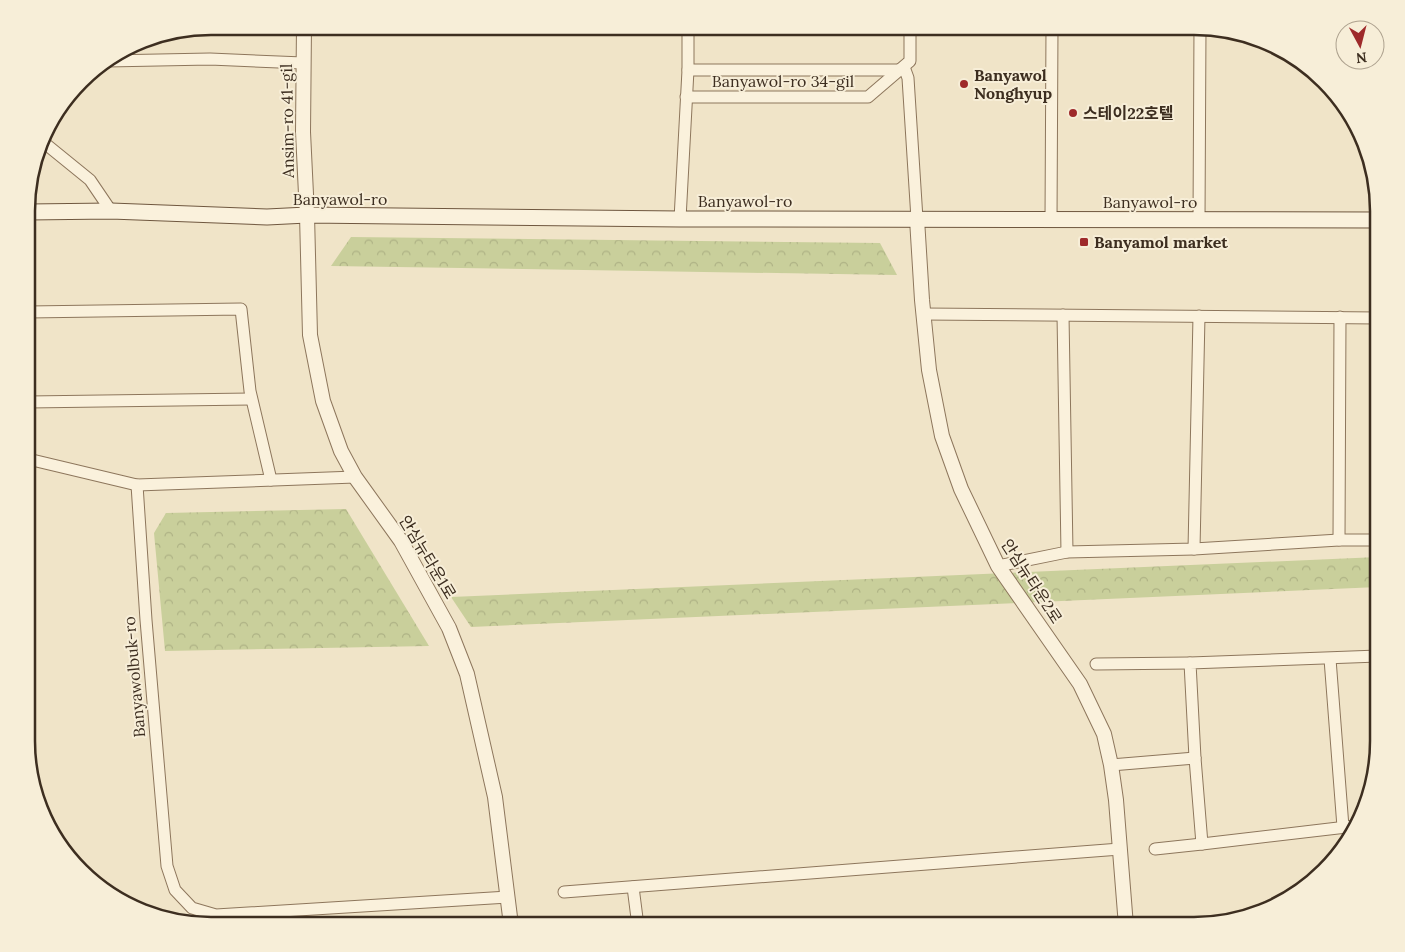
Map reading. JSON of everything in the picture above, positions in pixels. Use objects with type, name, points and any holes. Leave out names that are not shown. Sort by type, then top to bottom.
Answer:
[{"type":"main road","name":"Banyawol-ro","points":[[35,212],[111,211],[267,217],[307,215],[680,219],[1370,220]]},
{"type":"street","name":"Ansim-ro 41-gil","points":[[304,35],[302,132],[307,215]]},
{"type":"street","name":"Banyawol-ro 34-gil","points":[[680,219],[688,70],[688,35]]},
{"type":"street","points":[[909,35],[905,66],[908,78],[917,219]]},
{"type":"street","points":[[1051,220],[1052,35]]},
{"type":"street","points":[[1199,220],[1200,35]]},
{"type":"street","points":[[120,61],[210,59],[303,63]]},
{"type":"street","name":"Banyawol-ro 34-gil","points":[[688,70],[905,66]]},
{"type":"street","name":"Banyawol-ro 34-gil","points":[[686,97],[868,97],[905,66]]},
{"type":"street","points":[[47,145],[90,180],[111,211]]},
{"type":"street","name":"안심뉴타운1로","points":[[307,215],[310,335],[323,401],[341,451],[356,477],[401,541],[449,628],[467,674],[495,797],[510,917]]},
{"type":"street","name":"안심뉴타운2로","points":[[917,219],[923,314],[929,370],[942,436],[961,490],[998,566],[1080,684],[1104,734],[1116,800],[1125,917]]},
{"type":"street","points":[[35,312],[241,309],[252,399],[271,480]]},
{"type":"street","points":[[923,314],[1370,318]]},
{"type":"street","points":[[1063,315],[1066,552]]},
{"type":"street","points":[[1194,549],[1199,316]]},
{"type":"street","points":[[1339,540],[1340,317]]},
{"type":"street","points":[[35,402],[252,399]]},
{"type":"street","points":[[35,462],[137,485],[356,477]]},
{"type":"street","name":"Banyawolbuk-ro","points":[[137,485],[146,620],[167,866],[175,890],[192,908],[216,916],[508,897]]},
{"type":"street","points":[[998,566],[1066,552],[1194,549],[1339,540],[1370,540]]},
{"type":"street","points":[[1096,664],[1190,664],[1370,656]]},
{"type":"street","points":[[1330,658],[1349,824]]},
{"type":"street","points":[[1190,664],[1202,844]]},
{"type":"street","points":[[1111,766],[1195,758]]},
{"type":"street","points":[[1155,849],[1347,827]]},
{"type":"street","points":[[564,892],[1120,849]]},
{"type":"street","points":[[633,887],[637,917]]},
{"type":"green space","points":[[351,237],[880,243],[897,275],[331,266]]},
{"type":"green space","points":[[346,509],[429,646],[165,651],[154,533],[166,513]]},
{"type":"green space","points":[[1370,557],[1370,587],[471,627],[451,597]]},
{"type":"place","name":"Banyawol Nonghyup","points":[[964,84]]},
{"type":"place","name":"스테이22호텔","points":[[1073,113]]},
{"type":"place","name":"Banyamol market","points":[[1084,242]]}]
